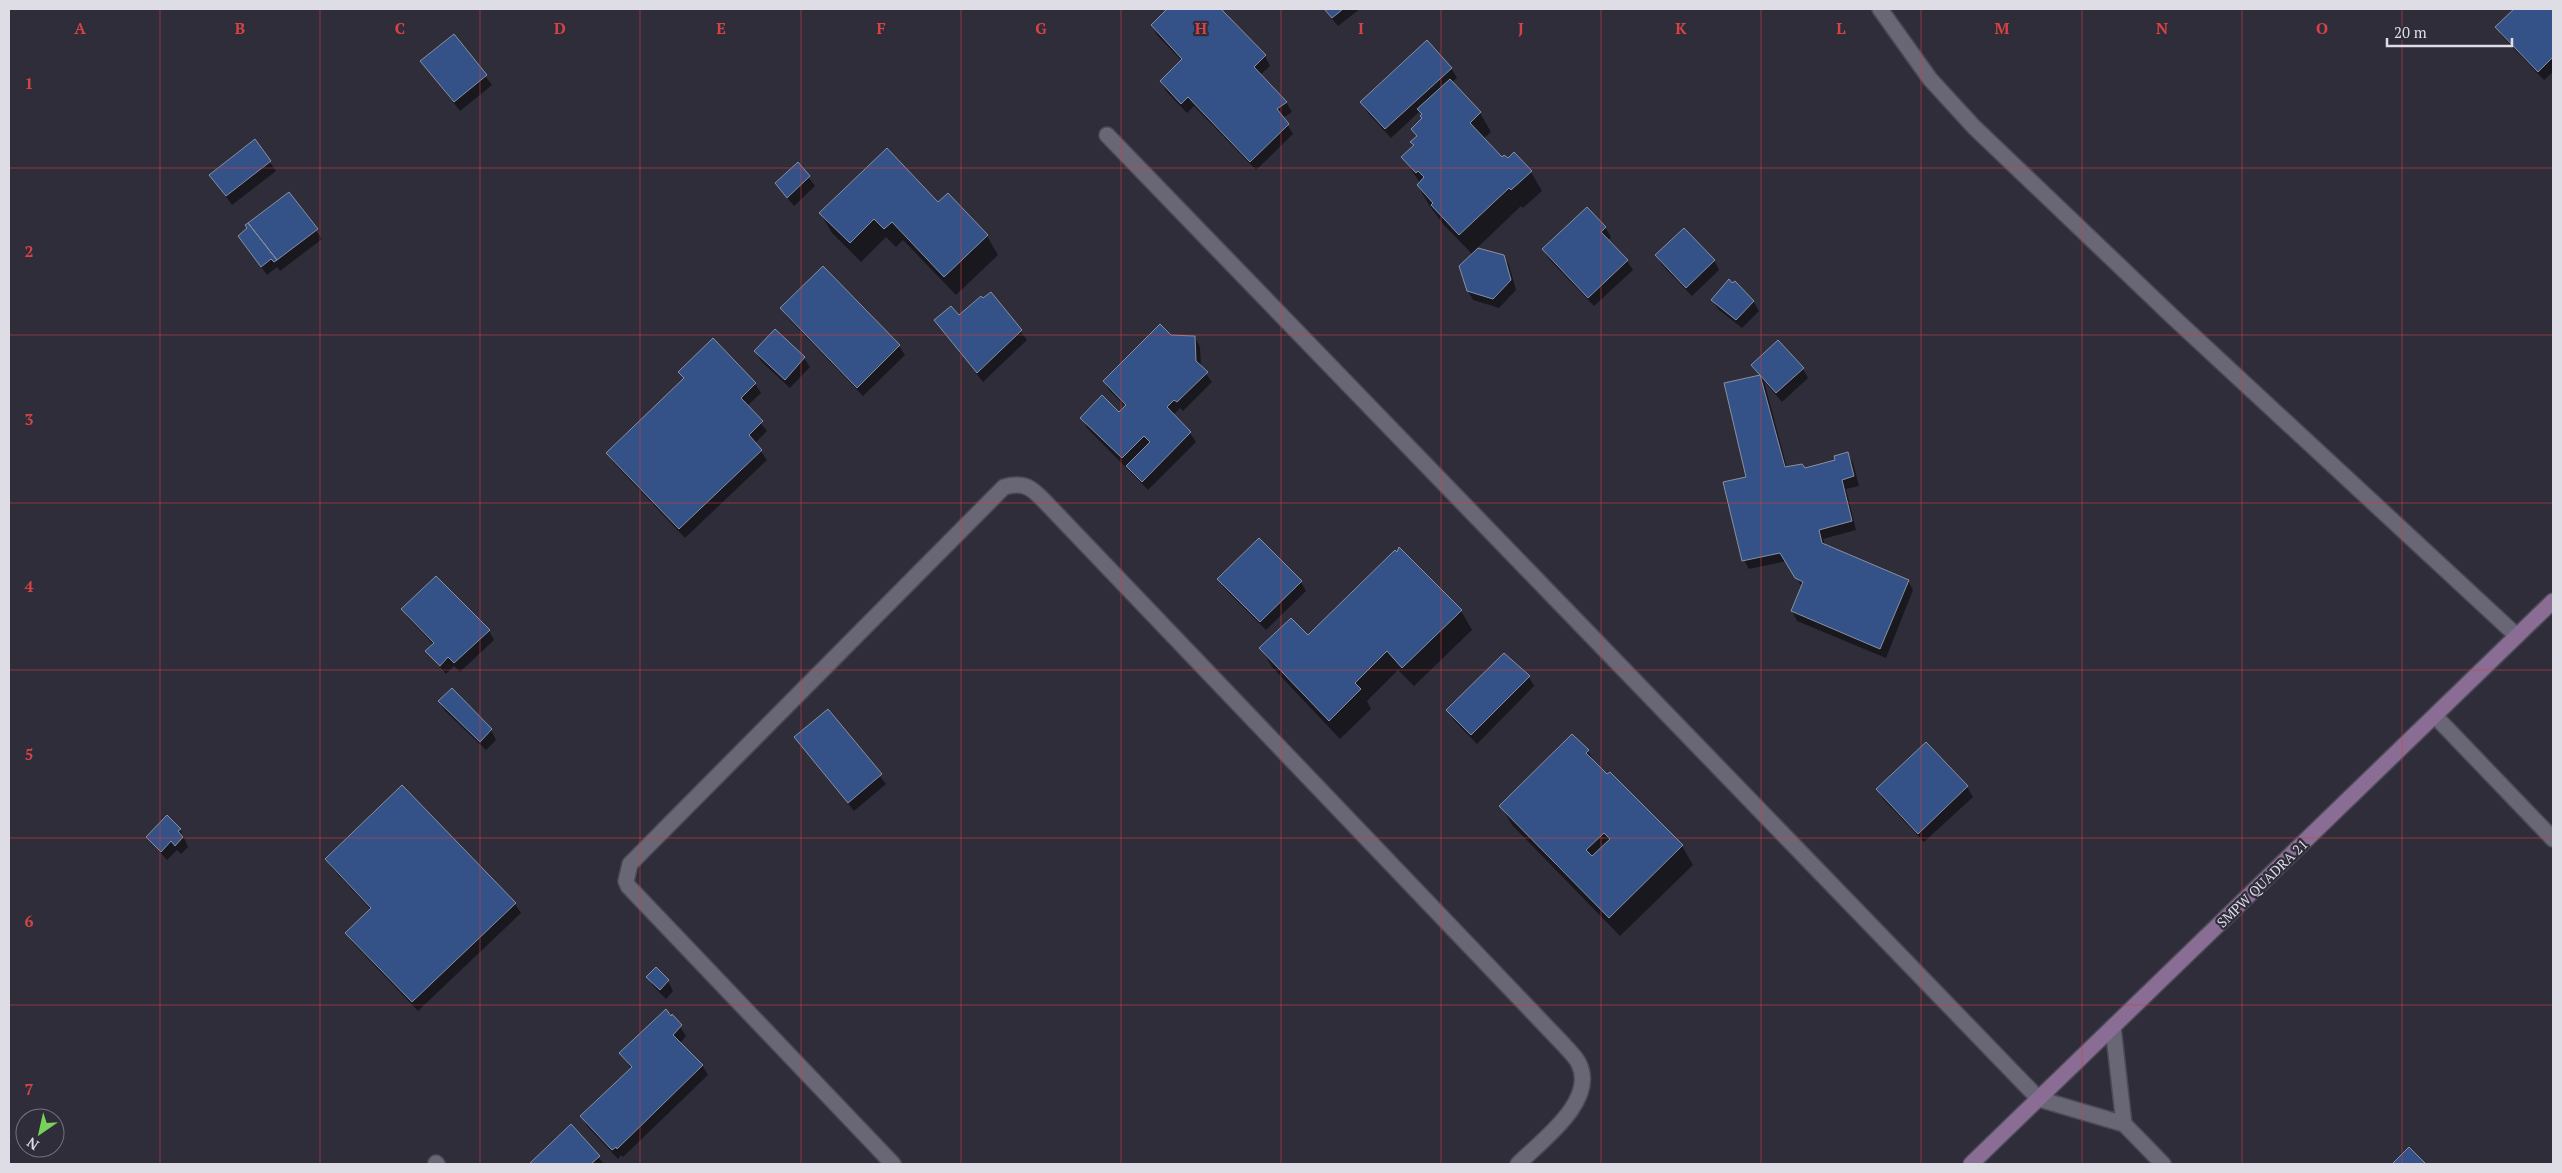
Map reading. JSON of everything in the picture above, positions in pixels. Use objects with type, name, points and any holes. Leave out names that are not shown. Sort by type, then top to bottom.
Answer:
[{"type":"street","points":[[1880,9],[1930,79],[1974,127],[2167,311],[2517,636]]},
{"type":"street","points":[[1107,135],[2039,1099],[2124,1124],[2163,1164]]},
{"type":"street","points":[[893,1164],[628,886],[627,872],[630,864],[1004,487],[1019,483],[1031,488],[1052,509],[1564,1045],[1579,1063],[1583,1080],[1580,1097],[1566,1116],[1518,1164]]},
{"type":"street","name":"SMPW QUADRA 21","points":[[1971,1164],[2553,601]]},
{"type":"street","points":[[2436,716],[2553,839]]},
{"type":"street","points":[[2113,1027],[2124,1124]]},
{"type":"building","points":[[1167,9],[1221,9],[1266,55],[1254,67],[1287,102],[1277,109],[1289,124],[1250,162],[1188,97],[1181,104],[1160,81],[1182,59],[1151,25]]},
{"type":"building","points":[[1324,9],[1343,9],[1332,18]]},
{"type":"building","points":[[2514,9],[2553,9],[2553,57],[2538,72],[2495,27]]},
{"type":"building","points":[[454,34],[487,75],[454,102],[420,61]]},
{"type":"building","points":[[1427,40],[1452,68],[1385,129],[1360,102]]},
{"type":"building","points":[[1450,79],[1481,112],[1470,123],[1502,157],[1504,155],[1508,158],[1514,152],[1532,171],[1511,190],[1509,188],[1459,235],[1431,205],[1433,203],[1417,185],[1424,177],[1418,171],[1416,173],[1401,157],[1414,145],[1410,142],[1417,136],[1411,129],[1422,118],[1420,116],[1422,114],[1417,109]]},
{"type":"building","points":[[255,139],[271,161],[226,196],[209,175]]},
{"type":"building","points":[[887,148],[938,202],[948,193],[988,235],[944,277],[892,222],[884,229],[874,219],[850,243],[819,213]]},
{"type":"building","points":[[798,162],[810,176],[787,198],[775,183]]},
{"type":"building","points":[[289,192],[318,229],[277,260],[248,223]]},
{"type":"building","points":[[1587,207],[1606,227],[1601,232],[1628,260],[1588,298],[1542,249]]},
{"type":"building","points":[[248,223],[277,260],[274,262],[271,259],[261,267],[238,236],[247,228],[245,225]]},
{"type":"building","points":[[1684,228],[1715,260],[1686,288],[1655,255]]},
{"type":"building","points":[[1478,248],[1504,255],[1511,280],[1493,299],[1467,291],[1459,266]]},
{"type":"building","points":[[823,266],[900,345],[857,388],[780,308]]},
{"type":"building","points":[[1729,279],[1732,283],[1735,281],[1754,301],[1736,320],[1711,300]]},
{"type":"building","points":[[991,292],[1022,330],[977,373],[934,320],[951,306],[959,315],[981,296],[983,298]]},
{"type":"building","points":[[1160,324],[1171,335],[1195,336],[1196,361],[1208,372],[1177,402],[1174,400],[1167,407],[1191,432],[1142,482],[1126,466],[1150,442],[1144,436],[1122,458],[1080,418],[1102,395],[1119,412],[1126,405],[1103,381]]},
{"type":"building","points":[[775,329],[805,357],[785,380],[754,351]]},
{"type":"building","points":[[713,338],[756,383],[741,398],[763,421],[749,435],[762,450],[679,529],[606,453],[684,378],[678,372]]},
{"type":"building","points":[[1778,340],[1804,368],[1776,393],[1751,365]]},
{"type":"building","points":[[1760,375],[1785,467],[1802,464],[1805,468],[1835,460],[1834,456],[1848,452],[1854,476],[1842,480],[1852,521],[1819,530],[1822,543],[1909,580],[1880,649],[1791,611],[1803,582],[1795,578],[1780,553],[1742,561],[1723,482],[1746,477],[1724,383]]},
{"type":"building","points":[[1259,538],[1302,581],[1260,622],[1217,579]]},
{"type":"building","points":[[1399,547],[1462,610],[1402,668],[1387,651],[1355,683],[1361,689],[1329,721],[1259,648],[1291,618],[1308,635],[1395,550],[1397,552]]},
{"type":"building","points":[[436,576],[490,630],[454,663],[448,657],[440,666],[425,651],[434,643],[401,609]]},
{"type":"building","points":[[1504,653],[1530,676],[1471,735],[1446,710]]},
{"type":"building","points":[[452,688],[492,729],[480,742],[438,701]]},
{"type":"building","points":[[828,709],[882,774],[848,803],[794,737]]},
{"type":"building","points":[[1572,734],[1589,750],[1586,753],[1607,774],[1610,772],[1683,845],[1609,918],[1499,806]],"holes":[[[1604,833],[1610,839],[1592,856],[1586,850]]]},
{"type":"building","points":[[1926,742],[1968,786],[1918,834],[1876,789]]},
{"type":"building","points":[[402,785],[516,903],[412,1002],[345,933],[371,908],[325,859]]},
{"type":"building","points":[[167,815],[181,829],[178,831],[183,837],[175,846],[171,841],[161,852],[146,837]]},
{"type":"building","points":[[656,967],[669,980],[660,990],[646,977]]},
{"type":"building","points":[[666,1009],[682,1025],[673,1035],[703,1065],[617,1149],[616,1147],[612,1150],[580,1116],[632,1067],[619,1053]]},
{"type":"building","points":[[571,1124],[600,1156],[591,1164],[529,1164]]},
{"type":"building","points":[[2409,1147],[2426,1164],[2392,1164]]}]
